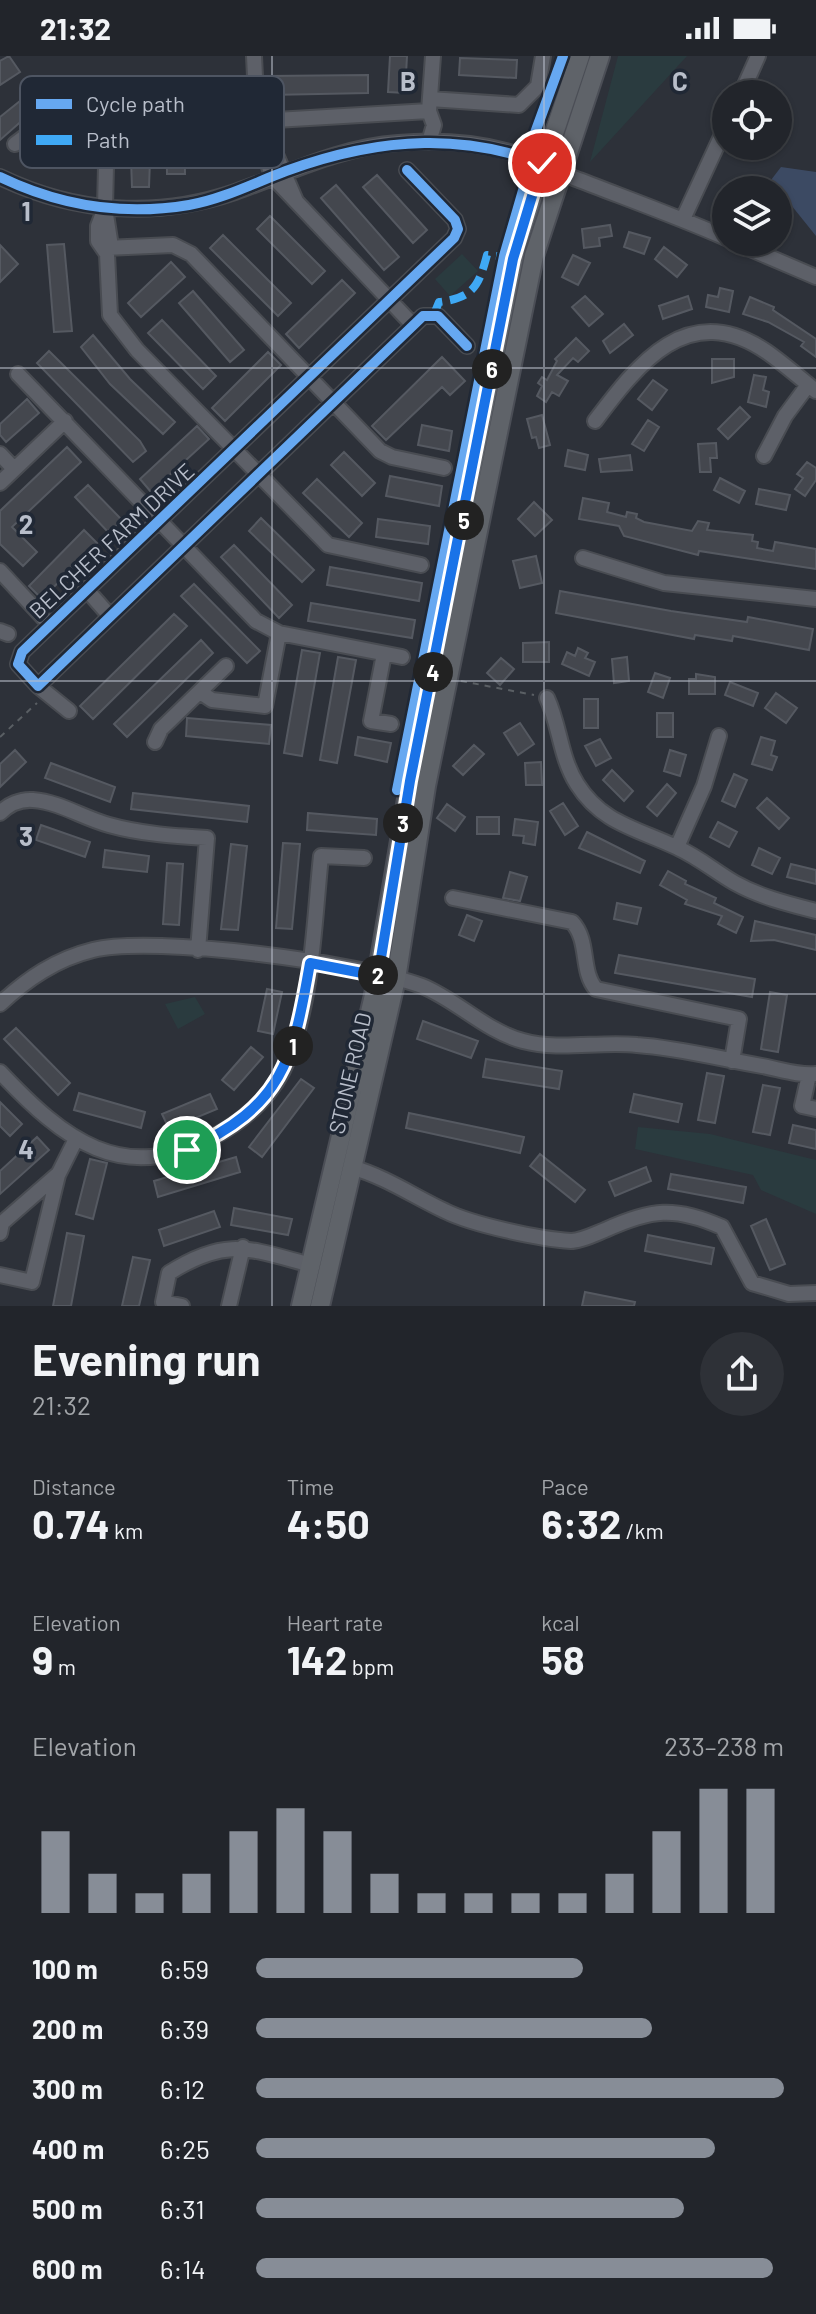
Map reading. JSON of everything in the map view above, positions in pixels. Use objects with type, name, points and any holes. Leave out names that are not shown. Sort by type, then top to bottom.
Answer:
[{"type":"main road","name":"STONE ROAD","points":[[301,1306],[387,978],[410,781],[510,274],[542,163],[580,56]]},
{"type":"main road","name":"STONE ROAD","points":[[320,1306],[351,1167],[534,256],[600,56]]},
{"type":"street","points":[[254,56],[255,76]]},
{"type":"street","points":[[429,142],[434,125],[430,105],[433,56]]},
{"type":"street","points":[[284,120],[430,105],[519,105],[538,86],[543,56]]},
{"type":"street","points":[[747,80],[758,56]]},
{"type":"street","points":[[15,144],[20,140]]},
{"type":"street","points":[[0,177],[53,199],[105,208],[151,210],[189,205],[363,148],[429,142],[487,147],[542,163],[712,232]]},
{"type":"street","points":[[683,219],[712,156]]},
{"type":"street","points":[[106,168],[105,208],[98,226],[98,241],[105,248],[110,315],[137,350],[328,545],[421,565]]},
{"type":"street","points":[[276,168],[296,201],[413,325]]},
{"type":"street","name":"BELCHER FARM DRIVE","points":[[69,711],[42,691],[22,670],[19,657],[454,238],[458,229],[455,220],[407,170]]},
{"type":"street","points":[[105,248],[173,245],[191,254],[380,451],[392,457],[444,468]]},
{"type":"street","points":[[767,256],[816,277]]},
{"type":"street","points":[[42,691],[109,615],[423,316],[434,314],[467,346]]},
{"type":"street","points":[[595,421],[630,374],[653,351],[670,342],[698,335],[728,336],[752,344],[812,388],[785,416],[764,456]]},
{"type":"street","points":[[18,374],[256,621],[279,633],[402,657]]},
{"type":"street","points":[[0,483],[65,421]]},
{"type":"street","points":[[0,454],[14,469]]},
{"type":"street","points":[[583,558],[664,583],[816,599]]},
{"type":"street","points":[[0,571],[50,625]]},
{"type":"street","name":"BELCHER FARM DRIVE","points":[[87,590],[109,615]]},
{"type":"street","points":[[200,692],[212,700],[265,706],[279,633]]},
{"type":"street","points":[[384,654],[371,721],[391,724]]},
{"type":"street","points":[[155,742],[161,729],[226,666]]},
{"type":"street","points":[[547,698],[557,721],[566,763],[592,804],[625,828],[677,847],[747,889],[816,911]]},
{"type":"street","points":[[677,847],[704,786],[719,736]]},
{"type":"street","points":[[0,813],[8,805],[29,799],[48,802],[108,825],[166,836],[207,838],[198,950]]},
{"type":"street","points":[[0,1072],[52,1124],[76,1139],[128,1157],[165,1156],[208,1140],[252,1113],[279,1078],[288,1059],[298,1031],[310,963],[321,856],[364,858]]},
{"type":"street","points":[[453,898],[572,922],[580,932],[588,975],[596,989],[739,1019],[732,1061]]},
{"type":"street","points":[[0,1004],[34,976],[80,954],[134,945],[310,963],[423,987],[498,1032],[523,1041],[553,1045],[637,1045],[812,1075],[802,1106],[816,1109]]},
{"type":"street","points":[[0,1275],[32,1282],[58,1175],[76,1139]]},
{"type":"street","points":[[351,1167],[403,1186],[446,1212],[469,1220],[574,1241],[657,1211],[685,1214],[722,1227],[752,1283],[789,1294],[816,1293]]},
{"type":"street","points":[[0,1233],[2,1223],[58,1175]]},
{"type":"street","points":[[182,1306],[163,1302],[169,1273],[220,1249],[243,1247],[311,1265]]},
{"type":"street","points":[[229,1306],[243,1247]]},
{"type":"path","points":[[447,678],[547,698]]},
{"type":"path","points":[[0,737],[42,691]]},
{"type":"shaded area","points":[[618,56],[687,56],[590,162]]},
{"type":"shaded area","points":[[462,254],[478,271],[450,296],[435,279]]},
{"type":"shaded area","points":[[195,997],[205,1014],[178,1029],[165,1004]]},
{"type":"shaded area","points":[[638,1127],[710,1134],[816,1160],[816,1214],[761,1190],[753,1175],[635,1149]]},
{"type":"water","points":[[781,167],[816,172],[816,236],[792,206],[792,176],[774,176]]},
{"type":"building","points":[[9,56],[20,72],[0,85],[0,61]]},
{"type":"building","points":[[390,56],[407,56],[405,93],[388,92]]},
{"type":"building","points":[[460,58],[517,60],[516,78],[459,75]]},
{"type":"building","points":[[368,75],[368,93],[284,95],[284,76],[269,76]]},
{"type":"building","points":[[20,101],[20,122],[0,140],[0,117]]},
{"type":"building","points":[[131,168],[150,168],[149,187],[132,187]]},
{"type":"building","points":[[167,168],[185,168],[185,174],[167,174]]},
{"type":"building","points":[[377,175],[427,230],[413,243],[363,187]]},
{"type":"building","points":[[336,185],[399,257],[384,270],[321,198]]},
{"type":"building","points":[[270,216],[325,271],[312,284],[257,229]]},
{"type":"building","points":[[610,225],[612,236],[599,238],[600,246],[584,248],[582,229]]},
{"type":"building","points":[[629,232],[650,238],[644,254],[624,247]]},
{"type":"building","points":[[223,235],[291,303],[278,316],[210,248]]},
{"type":"building","points":[[64,244],[72,331],[54,332],[47,245]]},
{"type":"building","points":[[0,245],[18,264],[0,282]]},
{"type":"building","points":[[664,247],[687,265],[677,277],[655,259]]},
{"type":"building","points":[[573,255],[590,263],[578,285],[562,277]]},
{"type":"building","points":[[171,262],[185,277],[141,317],[128,303]]},
{"type":"building","points":[[342,280],[355,293],[299,348],[286,334]]},
{"type":"building","points":[[720,288],[733,291],[729,312],[706,307],[708,295],[718,297]]},
{"type":"building","points":[[193,291],[244,350],[230,362],[179,303]]},
{"type":"building","points":[[585,296],[603,314],[589,326],[572,307]]},
{"type":"building","points":[[688,296],[692,309],[663,319],[659,306]]},
{"type":"building","points":[[750,297],[774,307],[773,310],[816,339],[816,357],[801,346],[804,342],[768,322],[743,314]]},
{"type":"building","points":[[162,320],[216,376],[203,389],[148,333]]},
{"type":"building","points":[[624,324],[633,335],[610,353],[603,341]]},
{"type":"building","points":[[93,335],[130,379],[175,422],[163,434],[110,384],[81,347]]},
{"type":"building","points":[[576,338],[589,351],[578,362],[573,358],[557,375],[568,381],[559,396],[552,392],[546,402],[537,396],[542,386],[538,383],[542,377],[547,380],[557,361],[555,359]]},
{"type":"building","points":[[49,351],[140,441],[146,451],[133,462],[37,363]]},
{"type":"building","points":[[268,352],[281,365],[225,421],[212,408]]},
{"type":"building","points":[[442,357],[465,381],[450,395],[442,387],[386,440],[372,426]]},
{"type":"building","points":[[712,359],[734,359],[734,377],[712,383]]},
{"type":"building","points":[[754,375],[766,377],[763,390],[769,392],[766,407],[748,402]]},
{"type":"building","points":[[653,380],[667,390],[652,410],[638,399]]},
{"type":"building","points":[[27,399],[39,413],[6,442],[0,435],[0,424]]},
{"type":"building","points":[[740,407],[750,417],[728,439],[718,429]]},
{"type":"building","points":[[542,415],[550,445],[539,448],[536,437],[532,438],[527,419]]},
{"type":"building","points":[[648,420],[659,427],[644,451],[632,444]]},
{"type":"building","points":[[422,425],[452,431],[449,451],[418,445]]},
{"type":"building","points":[[197,426],[209,439],[151,492],[140,479]]},
{"type":"building","points":[[716,443],[717,458],[710,458],[711,472],[700,472],[698,444]]},
{"type":"building","points":[[67,447],[81,462],[12,527],[37,552],[23,566],[0,544],[0,511]]},
{"type":"building","points":[[568,450],[588,455],[585,470],[565,466]]},
{"type":"building","points":[[344,452],[375,483],[362,496],[331,465]]},
{"type":"building","points":[[630,455],[632,470],[601,472],[599,459]]},
{"type":"building","points":[[807,462],[816,468],[816,480],[805,496],[795,489],[803,478],[797,474]]},
{"type":"building","points":[[390,476],[442,486],[439,506],[386,496]]},
{"type":"building","points":[[720,478],[745,491],[739,503],[714,490]]},
{"type":"building","points":[[317,479],[362,523],[349,537],[303,493]]},
{"type":"building","points":[[88,485],[122,520],[109,533],[75,497]]},
{"type":"building","points":[[759,489],[790,495],[786,510],[756,504]]},
{"type":"building","points":[[583,498],[609,503],[607,512],[626,517],[627,512],[637,514],[636,518],[644,522],[692,531],[698,521],[709,523],[707,530],[753,535],[752,541],[758,542],[757,548],[773,551],[775,542],[816,549],[816,569],[699,551],[698,555],[624,536],[619,526],[579,519]]},
{"type":"building","points":[[534,502],[552,520],[535,536],[518,519]]},
{"type":"building","points":[[261,518],[314,570],[302,582],[249,531]]},
{"type":"building","points":[[378,519],[430,526],[428,544],[376,537]]},
{"type":"building","points":[[84,530],[97,543],[42,599],[29,586]]},
{"type":"building","points":[[234,545],[292,605],[279,618],[221,557]]},
{"type":"building","points":[[536,556],[542,583],[520,588],[513,561]]},
{"type":"building","points":[[330,567],[422,583],[419,601],[327,585]]},
{"type":"building","points":[[194,584],[260,651],[247,663],[181,596]]},
{"type":"building","points":[[560,591],[671,611],[747,622],[748,617],[813,629],[809,650],[733,636],[732,641],[695,635],[694,639],[556,613]]},
{"type":"building","points":[[311,603],[415,620],[412,638],[308,621]]},
{"type":"building","points":[[174,614],[187,626],[93,719],[80,706]]},
{"type":"building","points":[[201,640],[213,653],[127,737],[114,724]]},
{"type":"building","points":[[549,642],[549,662],[523,662],[523,643]]},
{"type":"building","points":[[578,648],[588,653],[585,658],[595,662],[589,676],[562,664],[567,652],[575,656]]},
{"type":"building","points":[[302,650],[320,653],[302,756],[284,753]]},
{"type":"building","points":[[338,657],[356,660],[337,763],[320,760]]},
{"type":"building","points":[[627,657],[629,681],[614,683],[612,659]]},
{"type":"building","points":[[501,658],[514,669],[500,685],[487,673]]},
{"type":"building","points":[[655,673],[670,678],[663,698],[648,692]]},
{"type":"building","points":[[696,674],[715,677],[715,694],[689,694],[689,679],[696,679]]},
{"type":"building","points":[[730,682],[758,693],[753,706],[725,695]]},
{"type":"building","points":[[776,693],[797,708],[786,723],[765,708]]},
{"type":"building","points":[[584,699],[598,699],[598,728],[584,728]]},
{"type":"building","points":[[657,713],[673,713],[673,737],[657,737]]},
{"type":"building","points":[[187,718],[271,725],[269,744],[186,736]]},
{"type":"building","points":[[520,723],[534,744],[518,755],[504,733]]},
{"type":"building","points":[[358,737],[391,743],[387,762],[355,755]]},
{"type":"building","points":[[761,737],[775,741],[771,755],[777,757],[772,770],[752,764]]},
{"type":"building","points":[[600,739],[611,758],[596,766],[585,746]]},
{"type":"building","points":[[474,745],[484,754],[463,775],[453,766]]},
{"type":"building","points":[[15,750],[26,762],[0,787],[0,764]]},
{"type":"building","points":[[670,750],[686,755],[680,776],[664,771]]},
{"type":"building","points":[[541,762],[542,785],[526,785],[525,763]]},
{"type":"building","points":[[51,763],[115,787],[110,802],[45,778]]},
{"type":"building","points":[[612,770],[633,791],[624,801],[603,780]]},
{"type":"building","points":[[734,774],[747,780],[735,807],[722,801]]},
{"type":"building","points":[[667,784],[676,793],[657,816],[647,807]]},
{"type":"building","points":[[133,793],[249,806],[247,822],[131,809]]},
{"type":"building","points":[[767,798],[789,818],[779,829],[757,808]]},
{"type":"building","points":[[563,803],[578,826],[565,835],[550,811]]},
{"type":"building","points":[[447,804],[465,817],[455,831],[437,818]]},
{"type":"building","points":[[308,813],[377,819],[376,835],[307,830]]},
{"type":"building","points":[[477,817],[499,817],[499,834],[477,834]]},
{"type":"building","points":[[515,819],[538,822],[535,845],[523,843],[524,836],[513,835]]},
{"type":"building","points":[[718,822],[737,832],[729,847],[710,837]]},
{"type":"building","points":[[41,825],[90,842],[85,857],[36,840]]},
{"type":"building","points":[[587,832],[645,861],[640,873],[579,848]]},
{"type":"building","points":[[283,843],[300,844],[292,929],[276,928]]},
{"type":"building","points":[[231,844],[247,846],[238,930],[221,929]]},
{"type":"building","points":[[759,848],[780,858],[772,874],[752,865]]},
{"type":"building","points":[[105,850],[149,856],[147,872],[103,867]]},
{"type":"building","points":[[167,863],[183,864],[179,925],[163,924]]},
{"type":"building","points":[[791,864],[816,870],[816,884],[787,877]]},
{"type":"building","points":[[668,871],[686,881],[685,884],[716,898],[714,903],[743,917],[736,933],[718,924],[722,916],[685,904],[687,900],[660,885]]},
{"type":"building","points":[[510,872],[527,877],[520,901],[503,898]]},
{"type":"building","points":[[617,903],[641,908],[637,924],[614,919]]},
{"type":"building","points":[[467,915],[482,921],[474,941],[459,935]]},
{"type":"building","points":[[755,921],[816,935],[816,950],[774,940],[751,941]]},
{"type":"building","points":[[619,955],[755,979],[752,997],[615,973]]},
{"type":"building","points":[[267,989],[282,992],[273,1034],[258,1031]]},
{"type":"building","points":[[770,992],[787,995],[778,1052],[761,1049]]},
{"type":"building","points":[[423,1021],[478,1041],[471,1058],[417,1039]]},
{"type":"building","points":[[16,1028],[70,1083],[58,1095],[4,1039]]},
{"type":"building","points":[[251,1047],[263,1057],[234,1090],[222,1080]]},
{"type":"building","points":[[486,1059],[562,1071],[559,1089],[483,1077]]},
{"type":"building","points":[[707,1073],[724,1076],[715,1123],[698,1120]]},
{"type":"building","points":[[301,1079],[314,1088],[262,1157],[249,1147]]},
{"type":"building","points":[[763,1085],[780,1088],[770,1135],[753,1132]]},
{"type":"building","points":[[79,1093],[145,1112],[141,1128],[74,1110]]},
{"type":"building","points":[[210,1094],[217,1109],[169,1129],[162,1114]]},
{"type":"building","points":[[634,1094],[682,1104],[678,1122],[630,1112]]},
{"type":"building","points":[[0,1102],[22,1124],[10,1136],[0,1126]]},
{"type":"building","points":[[409,1113],[524,1137],[520,1153],[406,1128]]},
{"type":"building","points":[[793,1125],[816,1130],[816,1149],[789,1143]]},
{"type":"building","points":[[37,1137],[49,1150],[0,1194],[0,1171]]},
{"type":"building","points":[[540,1154],[585,1190],[575,1202],[530,1166]]},
{"type":"building","points":[[236,1157],[240,1172],[158,1197],[154,1181]]},
{"type":"building","points":[[90,1159],[107,1163],[93,1219],[76,1214]]},
{"type":"building","points":[[646,1167],[651,1181],[615,1196],[609,1182]]},
{"type":"building","points":[[671,1174],[746,1187],[743,1203],[668,1189]]},
{"type":"building","points":[[234,1208],[292,1219],[288,1235],[231,1225]]},
{"type":"building","points":[[214,1211],[220,1227],[164,1246],[159,1230]]},
{"type":"building","points":[[766,1219],[785,1264],[770,1270],[751,1226]]},
{"type":"building","points":[[67,1233],[84,1236],[71,1306],[53,1306]]},
{"type":"building","points":[[648,1235],[714,1248],[711,1264],[645,1251]]},
{"type":"building","points":[[133,1257],[150,1260],[139,1306],[122,1306]]},
{"type":"building","points":[[585,1292],[635,1302],[634,1306],[582,1306]]},
{"type":"marked path","points":[[434,314],[439,302],[460,297],[473,288],[487,255],[508,257]]},
{"type":"cycle path","points":[[397,790],[504,256],[524,187],[532,141],[563,56]]},
{"type":"cycle path","points":[[0,177],[69,202],[140,209],[202,202],[321,160],[390,145],[459,144],[493,149],[562,172]]},
{"type":"cycle path","points":[[407,170],[455,220],[458,229],[454,238],[22,652],[18,664],[38,686],[423,316],[438,316],[467,346]]},
{"type":"route","points":[[187,1150],[224,1132],[252,1113],[279,1078],[298,1031],[310,963],[378,976],[410,781],[453,576],[513,259],[542,163]]}]
